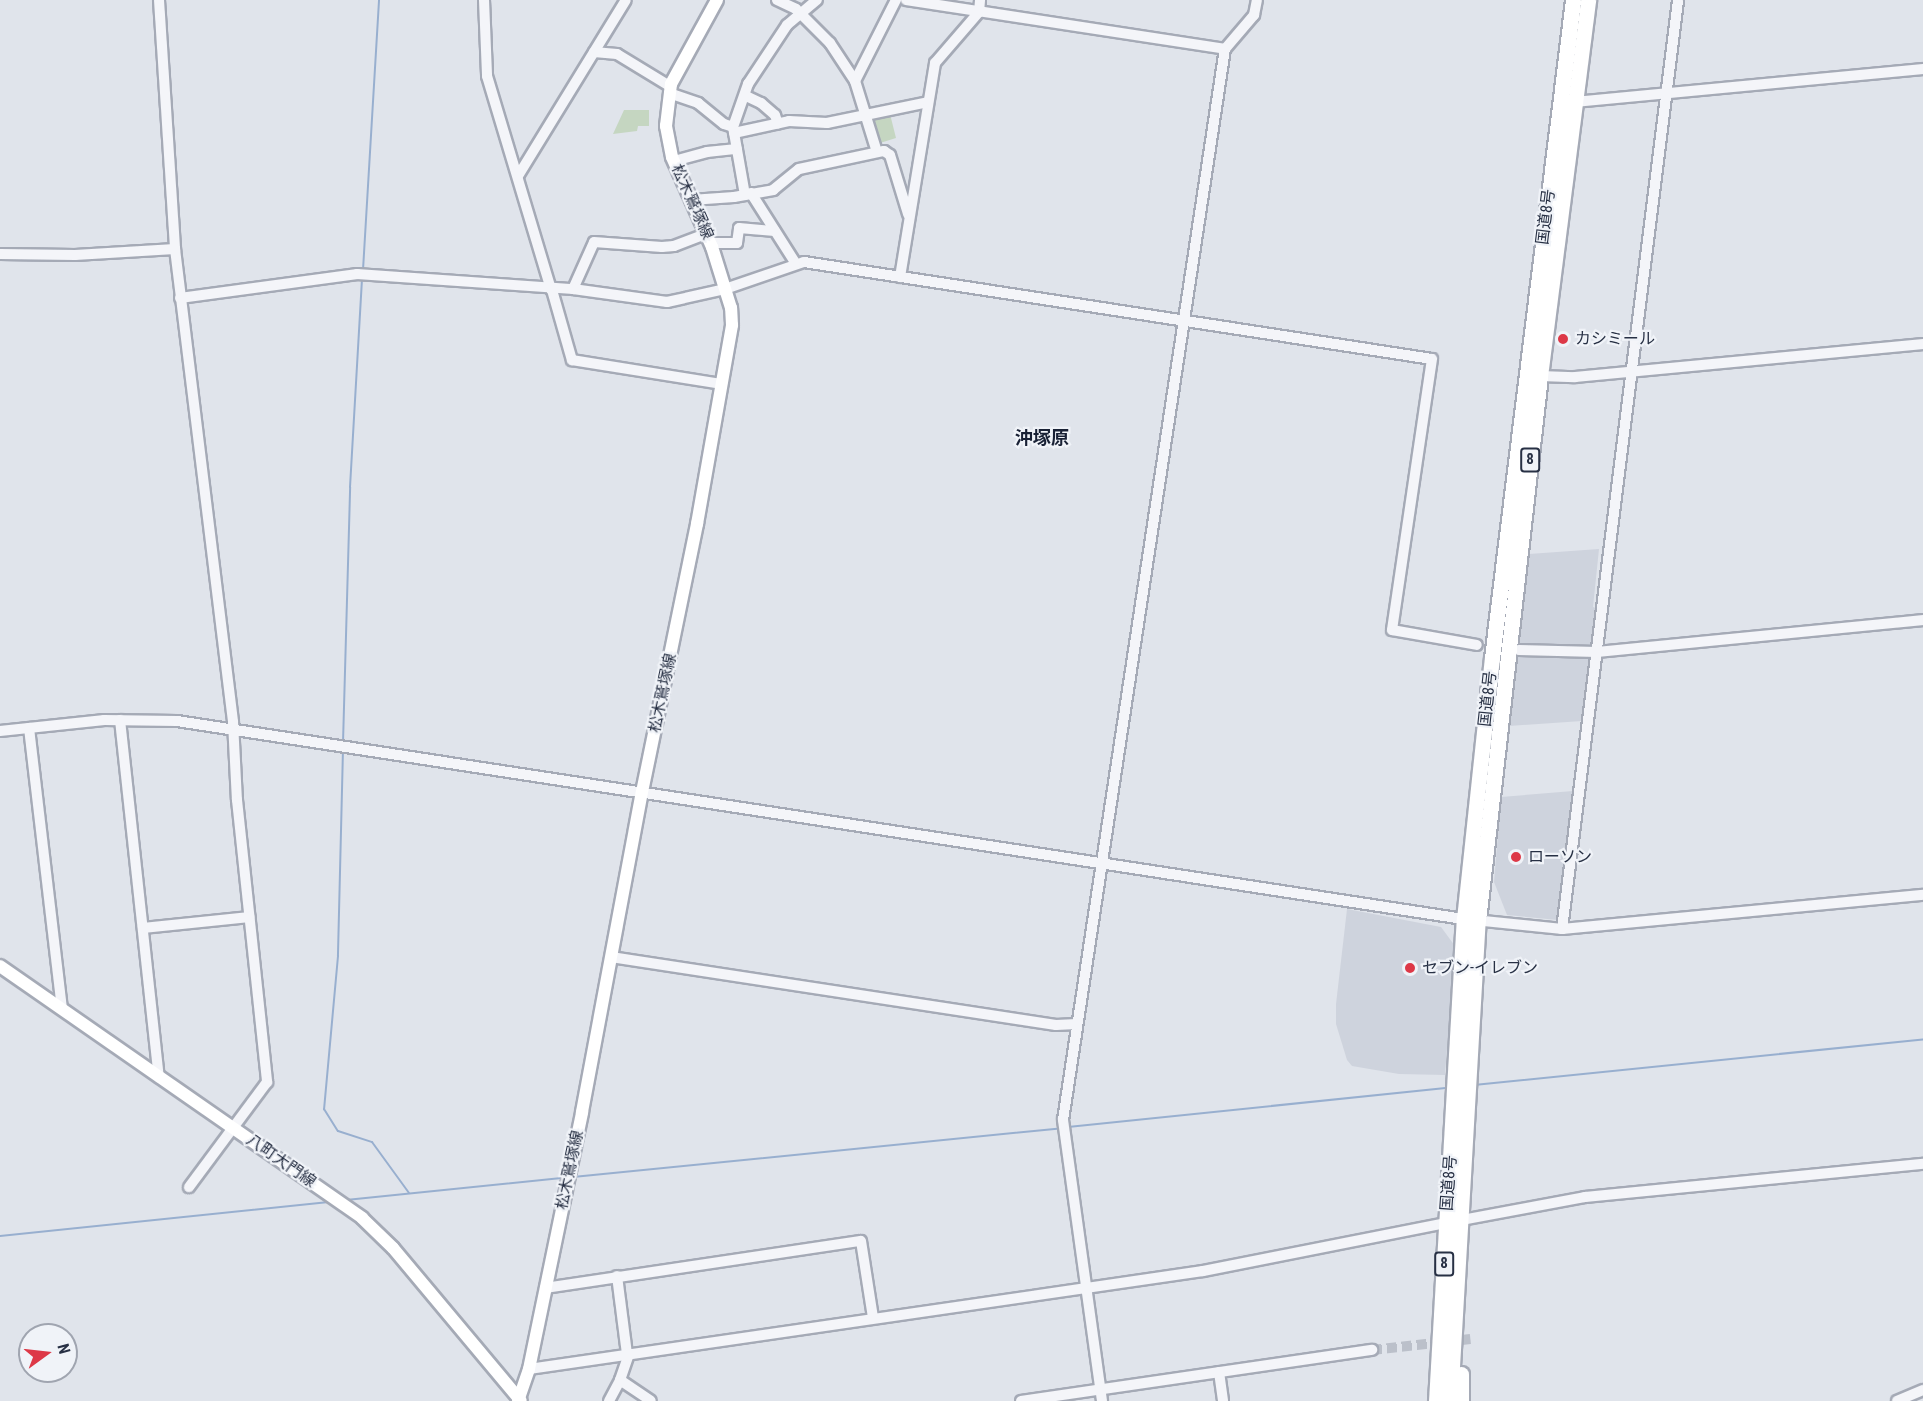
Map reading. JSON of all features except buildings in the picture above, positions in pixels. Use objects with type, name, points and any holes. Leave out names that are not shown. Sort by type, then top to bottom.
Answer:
[{"type":"highway","name":"国道8号","points":[[1436,1401],[1445,1223],[1459,1127],[1471,920],[1492,658],[1573,0]]},
{"type":"highway","name":"国道8号","points":[[1471,920],[1588,0]]},
{"type":"highway","name":"国道8号","points":[[1450,1401],[1462,1220],[1459,1127]]},
{"type":"highway","name":"8","points":[[1458,1272],[1461,1401]]},
{"type":"highway","name":"8","points":[[1427,1401],[1442,1301]]},
{"type":"main road","name":"松木鷲塚線","points":[[520,1400],[529,1369],[572,1161],[642,792],[697,524],[732,325],[731,308],[725,289],[708,239],[667,142],[666,126],[670,90],[717,0]]},
{"type":"main road","name":"八町大門線","points":[[0,966],[362,1218],[393,1248],[520,1400]]},
{"type":"street","points":[[159,0],[175,249],[234,729],[237,800],[267,1083],[189,1187]]},
{"type":"street","points":[[484,0],[488,76],[572,360],[722,384]]},
{"type":"street","points":[[518,176],[626,0]]},
{"type":"street","points":[[777,0],[796,9],[830,43],[855,81],[877,152]]},
{"type":"street","points":[[796,264],[748,194],[734,130],[748,84],[759,65],[787,25],[817,0]]},
{"type":"street","points":[[855,81],[896,0]]},
{"type":"street","points":[[906,0],[1225,49]]},
{"type":"street","points":[[900,277],[908,214],[935,63],[978,12],[980,0]]},
{"type":"street","points":[[1102,1396],[1063,1120],[1225,49],[1254,15],[1257,0]]},
{"type":"street","points":[[1562,929],[1678,0]]},
{"type":"street","points":[[594,52],[617,54],[670,90],[698,103],[734,130],[778,124],[827,123],[866,113],[928,102]]},
{"type":"street","points":[[1574,102],[1923,69]]},
{"type":"street","points":[[746,96],[761,103],[775,116],[778,124]]},
{"type":"street","points":[[674,161],[707,152],[737,149]]},
{"type":"street","points":[[691,200],[773,190],[799,169],[884,151],[890,155],[908,214]]},
{"type":"street","points":[[573,290],[594,242],[662,247],[708,239],[737,243],[739,228],[775,231]]},
{"type":"street","points":[[0,254],[75,255],[175,249]]},
{"type":"street","points":[[180,298],[357,274],[573,290],[667,302],[725,289],[796,264],[814,263],[1432,359],[1392,630],[1477,645]]},
{"type":"street","points":[[1540,376],[1575,377],[1923,344]]},
{"type":"street","points":[[1520,650],[1597,652],[1923,620]]},
{"type":"street","points":[[120,720],[159,1077]]},
{"type":"street","points":[[0,731],[120,720],[177,721],[1471,920],[1562,929],[1923,895]]},
{"type":"street","points":[[30,728],[62,1008]]},
{"type":"street","points":[[143,928],[249,917]]},
{"type":"street","points":[[611,957],[1056,1025],[1077,1024]]},
{"type":"street","points":[[1462,1220],[1585,1197],[1923,1164]]},
{"type":"street","points":[[529,1369],[873,1317],[1203,1271],[1445,1223]]},
{"type":"street","points":[[545,1288],[861,1241],[873,1317]]},
{"type":"street","points":[[609,1401],[620,1380],[628,1354],[617,1276]]},
{"type":"street","points":[[1022,1401],[1102,1396],[1219,1372],[1372,1350]]},
{"type":"street","points":[[1219,1372],[1223,1401]]},
{"type":"street","points":[[620,1380],[651,1401]]},
{"type":"street","points":[[1897,1401],[1923,1390]]},
{"type":"shaded area","points":[[1599,549],[1593,607],[1598,609],[1594,647],[1517,647],[1529,554]]},
{"type":"shaded area","points":[[1517,653],[1592,654],[1589,692],[1584,696],[1582,721],[1509,726]]},
{"type":"shaded area","points":[[1573,791],[1558,920],[1507,915],[1494,882],[1501,797]]},
{"type":"shaded area","points":[[1347,909],[1441,927],[1455,946],[1445,1075],[1399,1074],[1352,1066],[1347,1060],[1336,1024],[1336,1004]]},
{"type":"green space","points":[[624,110],[649,110],[649,126],[638,126],[637,131],[613,134]]},
{"type":"green space","points":[[890,114],[896,138],[880,143],[871,119]]},
{"type":"waterway","points":[[363,270],[379,0]]},
{"type":"waterway","points":[[343,743],[350,487],[362,278]]},
{"type":"waterway","points":[[343,749],[338,956],[324,1109],[338,1131],[372,1142],[409,1193]]},
{"type":"waterway","points":[[1474,1085],[1923,1039]]},
{"type":"waterway","points":[[1068,1127],[1448,1088]]},
{"type":"waterway","points":[[573,1177],[1060,1128]]},
{"type":"waterway","points":[[346,1200],[564,1178]]},
{"type":"waterway","points":[[0,1236],[331,1202]]},
{"type":"tunnel","points":[[1372,1350],[1470,1339]]},
{"type":"place","name":"カシミール","points":[[1563,339]]},
{"type":"place","name":"ローソン","points":[[1516,857]]},
{"type":"place","name":"セブン-イレブン","points":[[1410,968]]},
{"type":"district","name":"沖塚原","points":[[1042,438]]}]
